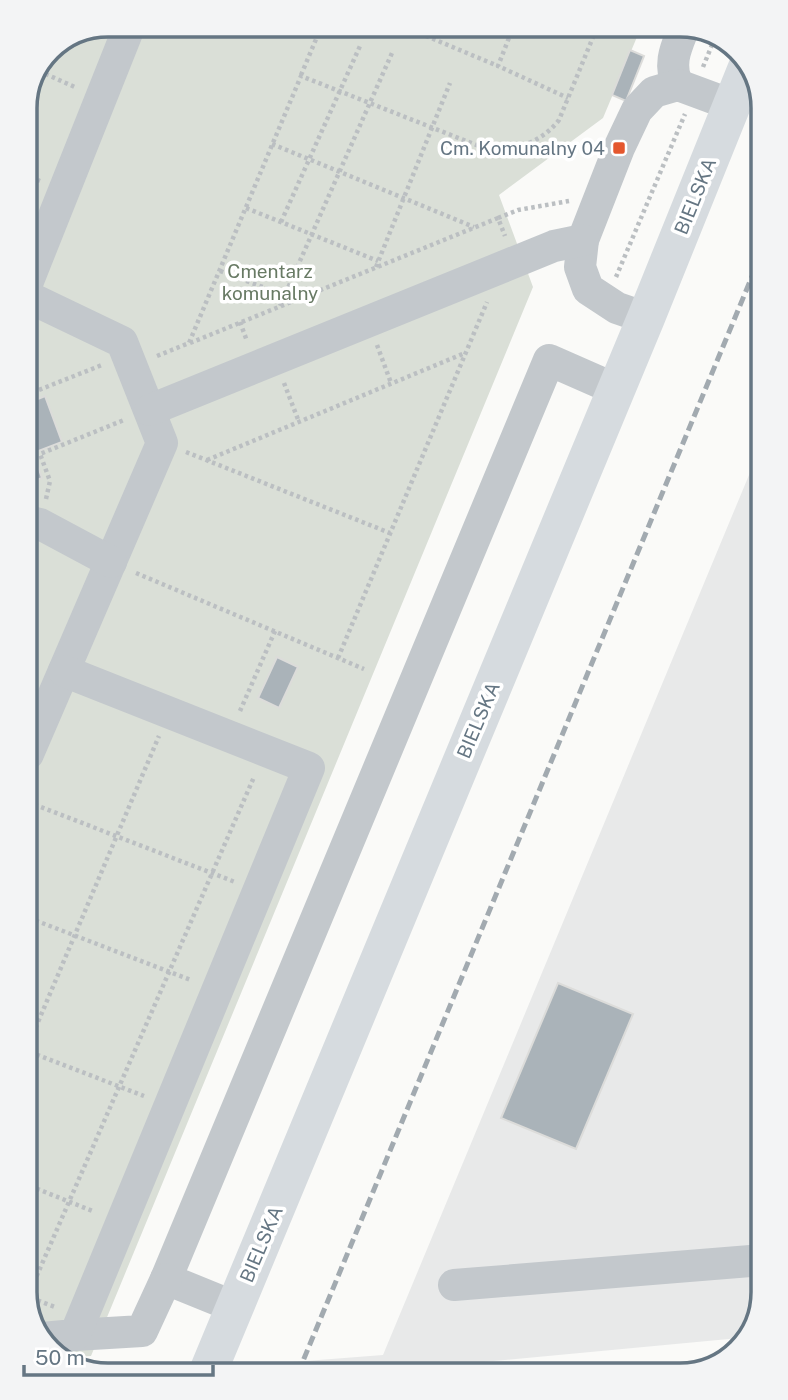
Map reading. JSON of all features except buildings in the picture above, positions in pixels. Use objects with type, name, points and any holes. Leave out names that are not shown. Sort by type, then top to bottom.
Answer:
[{"type":"main road","name":"BIELSKA","points":[[212,1363],[646,318],[744,76]]},
{"type":"lane","points":[[37,258],[125,37]]},
{"type":"lane","points":[[681,37],[672,63],[672,74],[686,88],[732,105]]},
{"type":"lane","points":[[646,318],[606,302],[588,289],[580,267],[583,240],[637,110],[654,92],[686,88]]},
{"type":"lane","points":[[150,410],[554,246],[583,240]]},
{"type":"lane","points":[[37,301],[122,342],[162,443],[37,733]]},
{"type":"lane","points":[[53,1337],[142,1331],[549,360],[615,389]]},
{"type":"lane","points":[[37,524],[111,562]]},
{"type":"lane","points":[[64,671],[309,768],[75,1335]]},
{"type":"lane","points":[[454,1285],[751,1261]]},
{"type":"lane","points":[[166,1279],[235,1307]]},
{"type":"path","points":[[189,343],[317,37]]},
{"type":"path","points":[[429,37],[568,98]]},
{"type":"path","points":[[498,66],[509,37]]},
{"type":"path","points":[[301,76],[489,150],[506,150],[539,138],[559,120],[593,37]]},
{"type":"path","points":[[606,302],[667,160],[686,88],[711,44]]},
{"type":"path","points":[[281,222],[360,46]]},
{"type":"path","points":[[279,307],[392,53]]},
{"type":"path","points":[[46,74],[101,98]]},
{"type":"path","points":[[376,267],[450,83]]},
{"type":"path","points":[[272,144],[474,227]]},
{"type":"path","points":[[246,208],[385,264]]},
{"type":"path","points":[[37,391],[108,363],[132,367],[498,218],[503,267],[338,658]]},
{"type":"path","points":[[219,271],[284,295]]},
{"type":"path","points":[[367,322],[391,383]]},
{"type":"path","points":[[207,460],[466,353]]},
{"type":"path","points":[[274,359],[299,422]]},
{"type":"path","points":[[37,512],[50,481],[40,454],[150,410]]},
{"type":"path","points":[[162,443],[390,533]]},
{"type":"path","points":[[111,562],[364,669]]},
{"type":"path","points":[[230,735],[275,631]]},
{"type":"path","points":[[37,1025],[169,712]]},
{"type":"path","points":[[37,1275],[266,750]]},
{"type":"path","points":[[37,805],[258,891]]},
{"type":"path","points":[[37,921],[218,990]]},
{"type":"path","points":[[37,1055],[170,1107]]},
{"type":"path","points":[[37,1189],[122,1223]]},
{"type":"shaded area","points":[[751,470],[751,1301],[746,1319],[733,1339],[472,1363],[279,1363],[383,1355]]},
{"type":"green space","name":"Cmentarz komunalny","points":[[99,37],[637,37],[603,118],[499,195],[533,287],[91,1356],[77,1356],[54,1339],[41,1315],[37,1292],[37,104],[44,77],[61,54],[72,46]]},
{"type":"railway","points":[[302,1363],[751,279]]},
{"type":"place","name":"Cm. Komunalny 04","points":[[619,148]]}]
